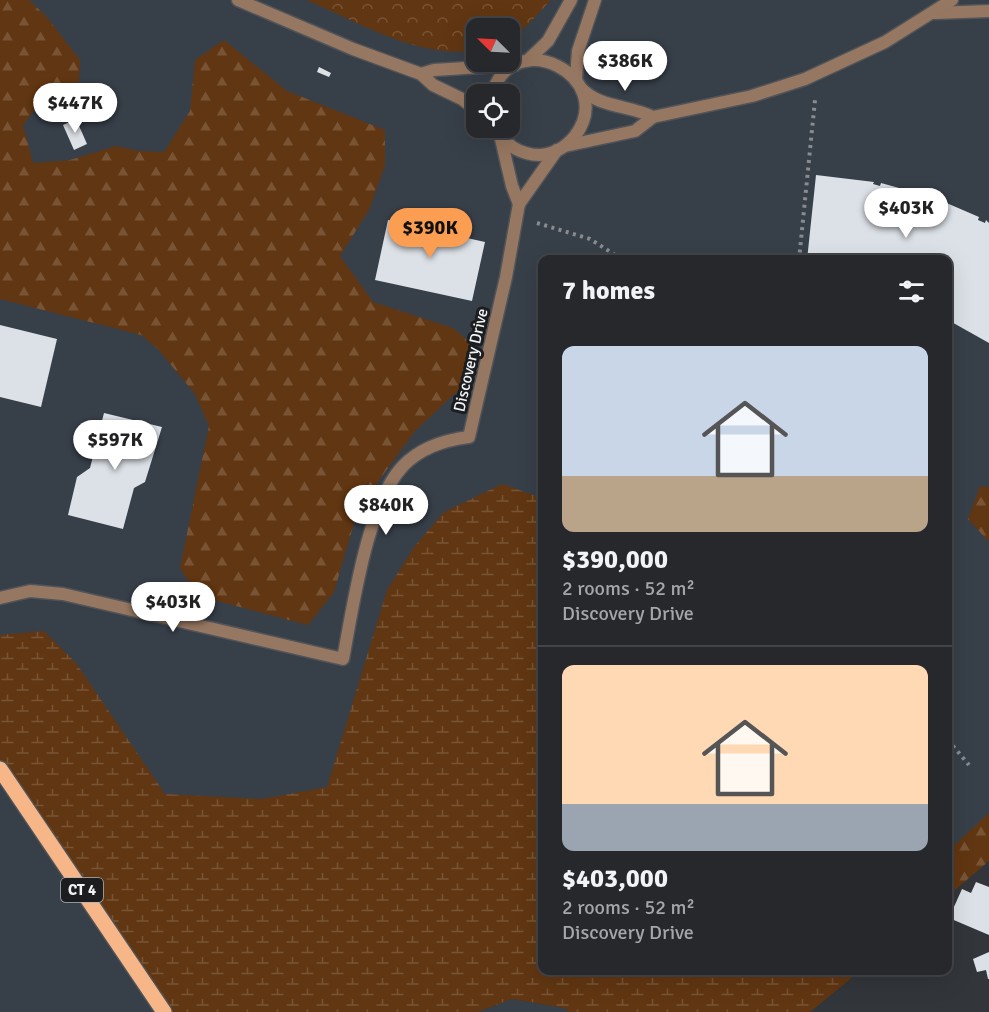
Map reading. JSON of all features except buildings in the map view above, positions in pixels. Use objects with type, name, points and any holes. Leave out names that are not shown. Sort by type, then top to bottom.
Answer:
[{"type":"main road","name":"CT 4","points":[[0,768],[164,1012]]},
{"type":"street","points":[[238,0],[353,50],[421,74],[432,85],[466,102]]},
{"type":"street","points":[[498,84],[503,75],[522,63],[548,41],[571,0]]},
{"type":"street","name":"Discovery Drive","points":[[0,598],[30,591],[63,594],[343,659],[372,531],[386,491],[401,467],[420,452],[436,444],[469,437],[506,277],[519,204],[561,148],[578,132],[584,115],[578,83],[578,51],[595,0]]},
{"type":"street","points":[[504,138],[512,147],[530,154],[635,131],[653,117],[752,96],[805,79],[866,52],[952,0]]},
{"type":"street","points":[[933,13],[989,11]]},
{"type":"street","points":[[421,74],[434,70],[522,63],[554,63],[599,101],[638,110],[653,117]]},
{"type":"street","name":"Discovery Drive","points":[[499,138],[519,204]]},
{"type":"path","points":[[800,255],[814,130],[815,100]]},
{"type":"path","points":[[537,223],[590,239],[615,255]]},
{"type":"path","points":[[952,745],[969,765]]},
{"type":"shaded area","points":[[0,0],[989,0],[989,836],[952,865],[952,255],[538,255],[538,901],[412,1012],[0,660]]},
{"type":"shaded area","points":[[0,769],[164,1012],[0,1012]]},
{"type":"shaded area","points":[[512,999],[564,1008],[569,1012],[478,1012]]},
{"type":"green space","points":[[0,0],[29,0],[46,16],[80,60],[79,82],[46,94],[23,125],[33,163],[70,160],[116,146],[139,151],[164,152],[190,111],[195,60],[224,40],[287,91],[385,130],[385,165],[369,210],[340,256],[373,302],[453,328],[475,347],[467,382],[415,431],[358,509],[334,592],[308,625],[198,596],[180,568],[209,426],[195,394],[157,348],[141,335],[0,299]]},
{"type":"green space","points":[[306,0],[551,0],[520,33],[520,18],[466,18],[466,51],[433,50],[368,28]]},
{"type":"green space","points":[[502,484],[538,497],[538,975],[855,975],[810,1012],[569,1012],[564,1008],[512,999],[478,1012],[164,1012],[0,769],[0,635],[44,631],[76,663],[165,794],[262,799],[327,787],[387,590],[414,547],[444,512]]},
{"type":"green space","points":[[980,486],[989,487],[989,542],[968,519]]},
{"type":"green space","points":[[989,813],[989,861],[952,893],[952,847]]}]
